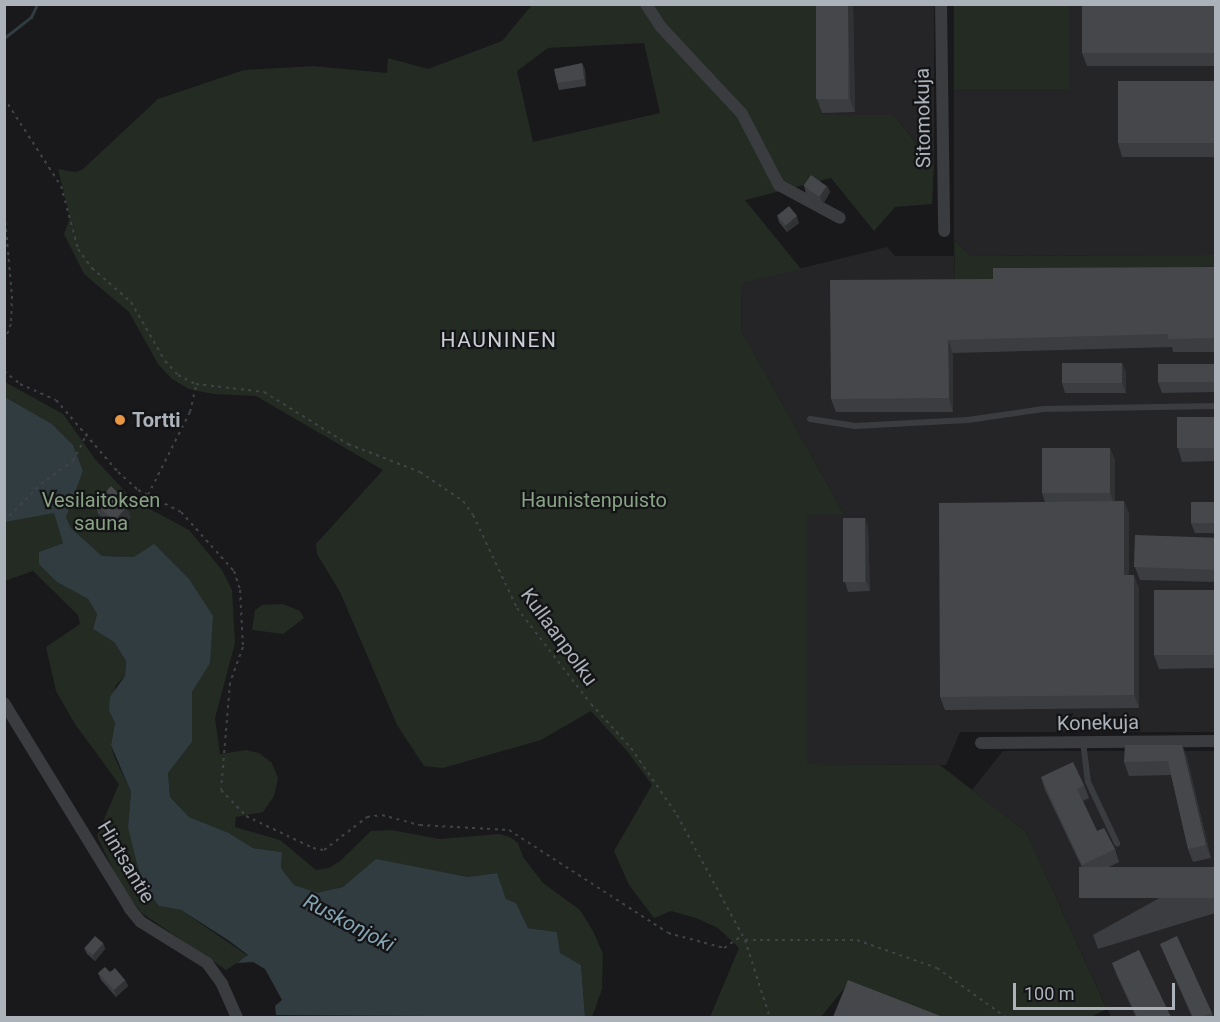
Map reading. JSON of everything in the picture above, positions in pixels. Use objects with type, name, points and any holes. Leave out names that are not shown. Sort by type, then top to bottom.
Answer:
[{"type":"street","points":[[646,4],[661,27],[742,114],[778,185],[840,218]]},
{"type":"street","name":"Sitomokuja","points":[[941,4],[944,231]]},
{"type":"street","name":"Hintsantie","points":[[4,703],[130,909],[141,922],[207,963],[222,984],[237,1017]]},
{"type":"street","name":"Konekuja","points":[[981,743],[1215,741]]},
{"type":"lane","points":[[810,419],[855,426],[968,420],[1043,409],[1215,406]]},
{"type":"lane","points":[[1083,742],[1088,782],[1117,843]]},
{"type":"path","name":"Kullaanpolku","points":[[4,98],[61,186],[78,249],[92,268],[131,302],[165,361],[196,384],[264,392],[348,444],[420,472],[463,501],[473,515],[517,608],[657,783],[745,940],[770,1017]]},
{"type":"path","points":[[4,207],[12,296],[11,324],[4,342]]},
{"type":"path","points":[[4,371],[20,384],[56,400],[87,432],[118,472],[148,495],[181,512],[234,571],[240,590],[243,647],[230,683],[221,790],[246,816],[313,848],[324,850],[367,817],[382,815],[420,825],[509,830],[668,933],[724,948],[735,944],[742,936]]},
{"type":"path","points":[[148,495],[190,412],[196,384]]},
{"type":"path","points":[[4,521],[41,484],[73,461],[87,432]]},
{"type":"path","points":[[745,940],[857,940],[937,968],[1007,1017]]},
{"type":"shaded area","points":[[820,5],[934,5],[934,164],[894,115],[821,115]]},
{"type":"shaded area","points":[[954,5],[1215,5],[1215,255],[971,256],[954,240]]},
{"type":"shaded area","points":[[887,247],[895,256],[954,256],[955,280],[1203,279],[1203,265],[1215,265],[1215,732],[960,732],[946,765],[807,764],[807,514],[844,514],[741,330],[742,283]]},
{"type":"shaded area","points":[[1003,751],[1215,751],[1215,1017],[1111,1017],[1026,832],[972,790]]},
{"type":"green space","name":"Haunistenpuisto","points":[[532,5],[820,5],[821,115],[894,115],[934,165],[932,204],[895,207],[874,231],[831,178],[745,200],[801,269],[742,283],[741,330],[844,514],[807,515],[807,764],[940,765],[1026,832],[1107,1009],[1091,1017],[938,1017],[850,981],[821,1017],[710,1017],[739,948],[718,928],[696,918],[671,911],[654,918],[629,885],[614,851],[652,785],[627,751],[591,711],[541,740],[443,768],[424,766],[397,725],[340,592],[317,554],[316,544],[383,470],[256,396],[213,394],[189,389],[172,379],[158,364],[129,312],[84,274],[64,234],[70,218],[58,169],[75,172],[82,170],[158,99],[244,70],[313,66],[387,73],[388,58],[428,69],[502,41]],"holes":[[[644,43],[660,113],[533,142],[517,71],[548,48]]]},
{"type":"green space","points":[[954,5],[1069,5],[1069,89],[954,89]]},
{"type":"green space","points":[[954,240],[971,256],[1215,255],[1215,265],[1203,265],[1203,280],[955,281]]},
{"type":"green space","name":"Vesilaitoksen sauna","points":[[5,382],[63,414],[95,459],[133,500],[189,530],[222,570],[232,590],[235,643],[215,718],[220,754],[246,750],[259,753],[272,763],[278,778],[274,796],[263,812],[236,817],[235,827],[280,840],[316,870],[329,868],[340,861],[371,831],[391,830],[440,839],[499,834],[510,837],[518,843],[523,857],[543,883],[580,910],[593,931],[603,954],[602,989],[592,1017],[585,1017],[581,965],[560,953],[557,932],[528,928],[516,903],[506,899],[497,873],[468,877],[376,860],[343,887],[317,894],[294,885],[281,868],[282,852],[253,848],[229,833],[189,817],[170,797],[168,773],[192,742],[192,692],[210,662],[134,557],[102,556],[71,528],[66,517],[83,471],[73,445],[52,424],[5,397]]},
{"type":"green space","points":[[54,512],[63,543],[39,552],[57,582],[88,599],[97,614],[93,629],[114,642],[126,661],[125,676],[116,685],[109,711],[115,723],[111,745],[131,792],[128,827],[159,906],[181,910],[248,956],[226,970],[143,914],[125,894],[97,836],[119,784],[75,724],[56,691],[46,647],[80,624],[78,615],[33,571],[5,581],[5,522]]},
{"type":"green space","points":[[283,604],[300,611],[304,618],[283,634],[252,630],[255,610],[262,605]]},
{"type":"water","name":"Ruskonjoki","points":[[5,397],[52,424],[73,445],[83,471],[66,517],[71,528],[102,556],[134,557],[154,544],[189,579],[213,616],[210,663],[192,692],[192,742],[168,773],[170,797],[189,817],[229,833],[253,848],[282,852],[281,868],[294,885],[317,893],[343,887],[376,859],[468,877],[497,873],[506,899],[516,903],[528,928],[557,932],[560,953],[581,965],[585,1017],[276,1015],[275,1006],[282,1000],[265,969],[253,962],[237,963],[248,955],[181,910],[159,906],[142,884],[128,827],[131,792],[111,745],[115,723],[109,711],[110,697],[125,676],[126,661],[114,642],[93,629],[97,614],[88,599],[57,582],[39,564],[39,552],[63,543],[54,513],[5,522]]},
{"type":"building","points":[[816,4],[848,4],[848,99],[816,99]]},
{"type":"building","points":[[1082,4],[1215,4],[1215,53],[1082,53]]},
{"type":"building","points":[[582,63],[584,79],[557,83],[554,69]]},
{"type":"building","points":[[1118,81],[1215,81],[1215,143],[1118,143]]},
{"type":"building","points":[[811,175],[827,186],[819,197],[804,186]]},
{"type":"building","points":[[789,206],[797,216],[786,226],[777,215]]},
{"type":"building","points":[[1215,267],[1215,338],[1168,339],[1168,334],[948,340],[949,398],[831,399],[830,280],[993,279],[993,268]]},
{"type":"building","points":[[1062,363],[1122,363],[1122,383],[1062,383]]},
{"type":"building","points":[[1158,364],[1215,364],[1215,382],[1158,382]]},
{"type":"building","points":[[1177,417],[1215,417],[1215,448],[1177,448]]},
{"type":"building","points":[[1042,448],[1110,448],[1110,493],[1042,493]]},
{"type":"building","points":[[111,486],[118,493],[115,496],[127,507],[114,521],[95,504]]},
{"type":"building","points":[[1124,501],[1124,575],[1134,575],[1134,695],[940,697],[939,503]]},
{"type":"building","points":[[1191,502],[1215,502],[1215,523],[1191,523]]},
{"type":"building","points":[[843,518],[865,518],[865,582],[843,582]]},
{"type":"building","points":[[1135,535],[1215,538],[1214,570],[1134,567]]},
{"type":"building","points":[[1154,590],[1215,590],[1215,655],[1154,655]]},
{"type":"building","points":[[1125,745],[1182,745],[1206,845],[1188,849],[1168,761],[1124,762]]},
{"type":"building","points":[[1073,762],[1084,785],[1077,789],[1097,831],[1104,828],[1115,849],[1082,865],[1041,777]]},
{"type":"building","points":[[1079,867],[1215,867],[1215,898],[1079,898]]},
{"type":"building","points":[[95,936],[103,943],[93,955],[85,948]]},
{"type":"building","points":[[1177,936],[1212,1013],[1193,1017],[1160,944]]},
{"type":"building","points":[[1139,950],[1171,1017],[1137,1017],[1112,963]]},
{"type":"building","points":[[105,967],[110,972],[115,968],[125,980],[114,990],[98,973]]},
{"type":"building","points":[[848,980],[943,1017],[833,1017]]},
{"type":"waterway","points":[[4,38],[31,17],[37,4]]},
{"type":"place","name":"Tortti","points":[[120,420]]},
{"type":"district","name":"HAUNINEN","points":[[499,340]]}]
